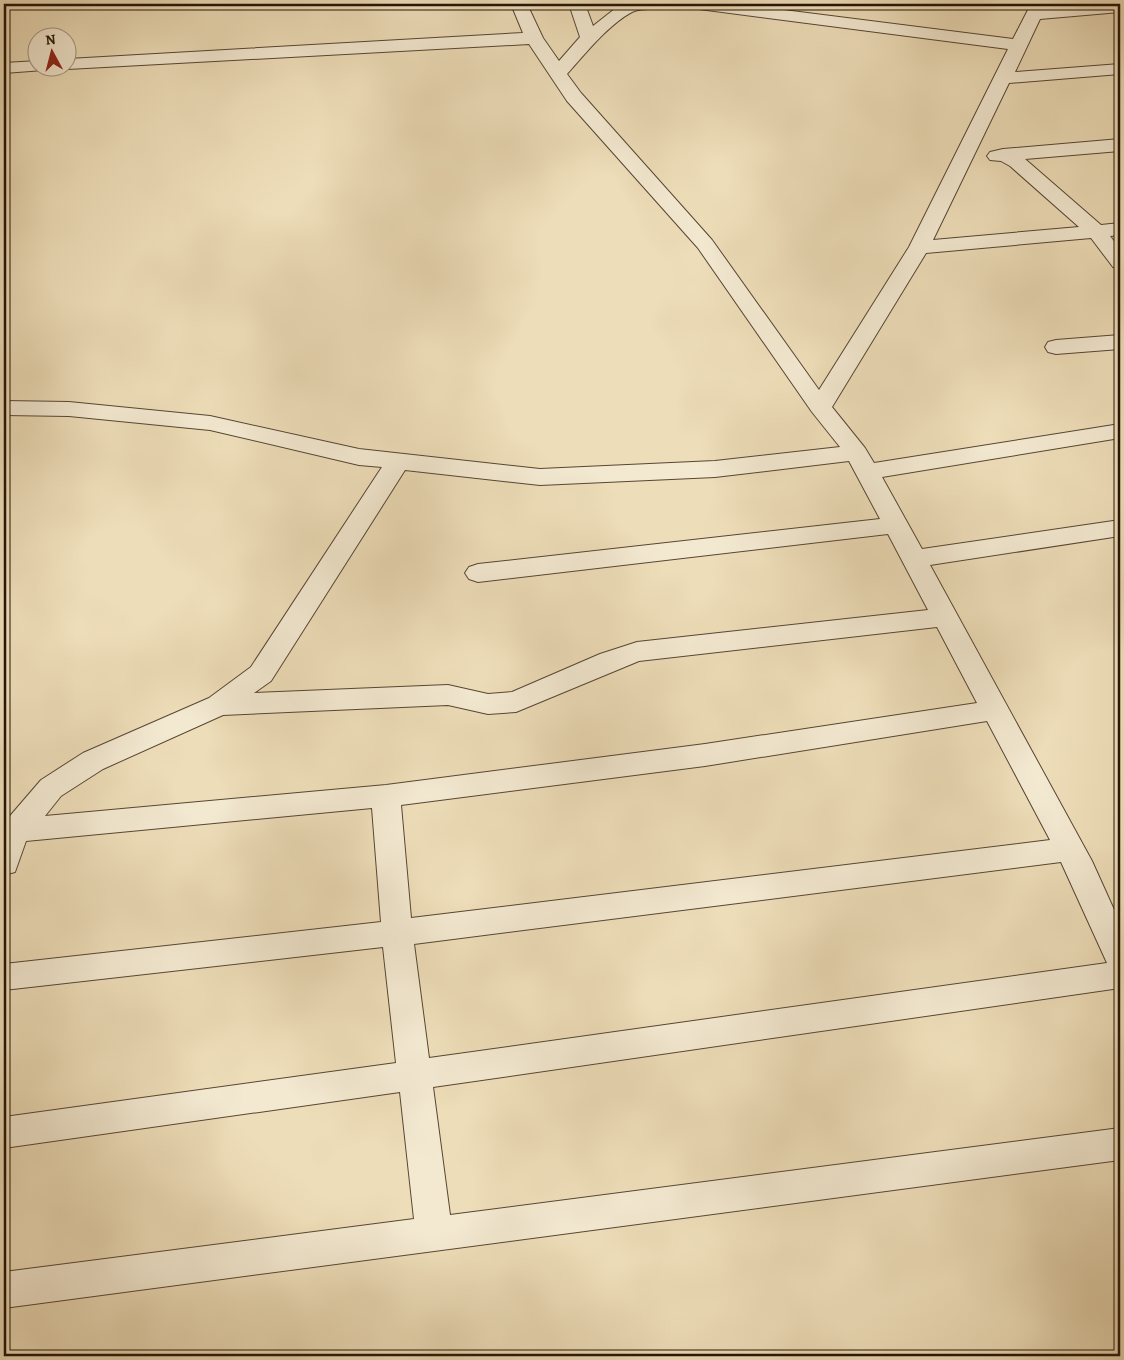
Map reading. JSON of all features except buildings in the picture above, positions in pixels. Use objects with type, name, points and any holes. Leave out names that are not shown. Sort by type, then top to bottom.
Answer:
[{"type":"street","points":[[519,4],[534,38],[574,97],[705,244],[862,463],[1069,849],[1120,958]]},
{"type":"street","points":[[577,4],[589,38]]},
{"type":"street","points":[[558,73],[589,38],[632,5],[665,4]]},
{"type":"street","points":[[699,4],[1020,45]]},
{"type":"street","points":[[820,406],[919,247],[1037,9],[1120,7]]},
{"type":"street","points":[[78,63],[534,38]]},
{"type":"street","points":[[4,68],[28,67]]},
{"type":"street","points":[[1003,78],[1120,69]]},
{"type":"street","points":[[963,159],[1120,145]]},
{"type":"street","points":[[1003,156],[1017,162],[1096,231],[1120,263]]},
{"type":"street","points":[[919,247],[1120,229]]},
{"type":"street","points":[[1056,347],[1120,342]]},
{"type":"street","points":[[4,408],[69,409],[210,423],[359,457],[540,477],[862,463],[1120,431]]},
{"type":"street","points":[[4,863],[16,830],[51,788],[93,761],[219,704],[261,674],[398,461]]},
{"type":"street","points":[[478,573],[896,525]]},
{"type":"street","points":[[914,559],[1120,528]]},
{"type":"street","points":[[219,704],[448,695],[488,704],[516,702],[610,661],[637,652],[945,617]]},
{"type":"street","points":[[16,830],[386,796],[705,755],[995,710]]},
{"type":"street","points":[[386,796],[397,932],[434,1234]]},
{"type":"street","points":[[4,977],[554,915],[1069,849]]},
{"type":"street","points":[[4,1133],[1120,975]]},
{"type":"street","points":[[4,1290],[1120,1144]]}]
